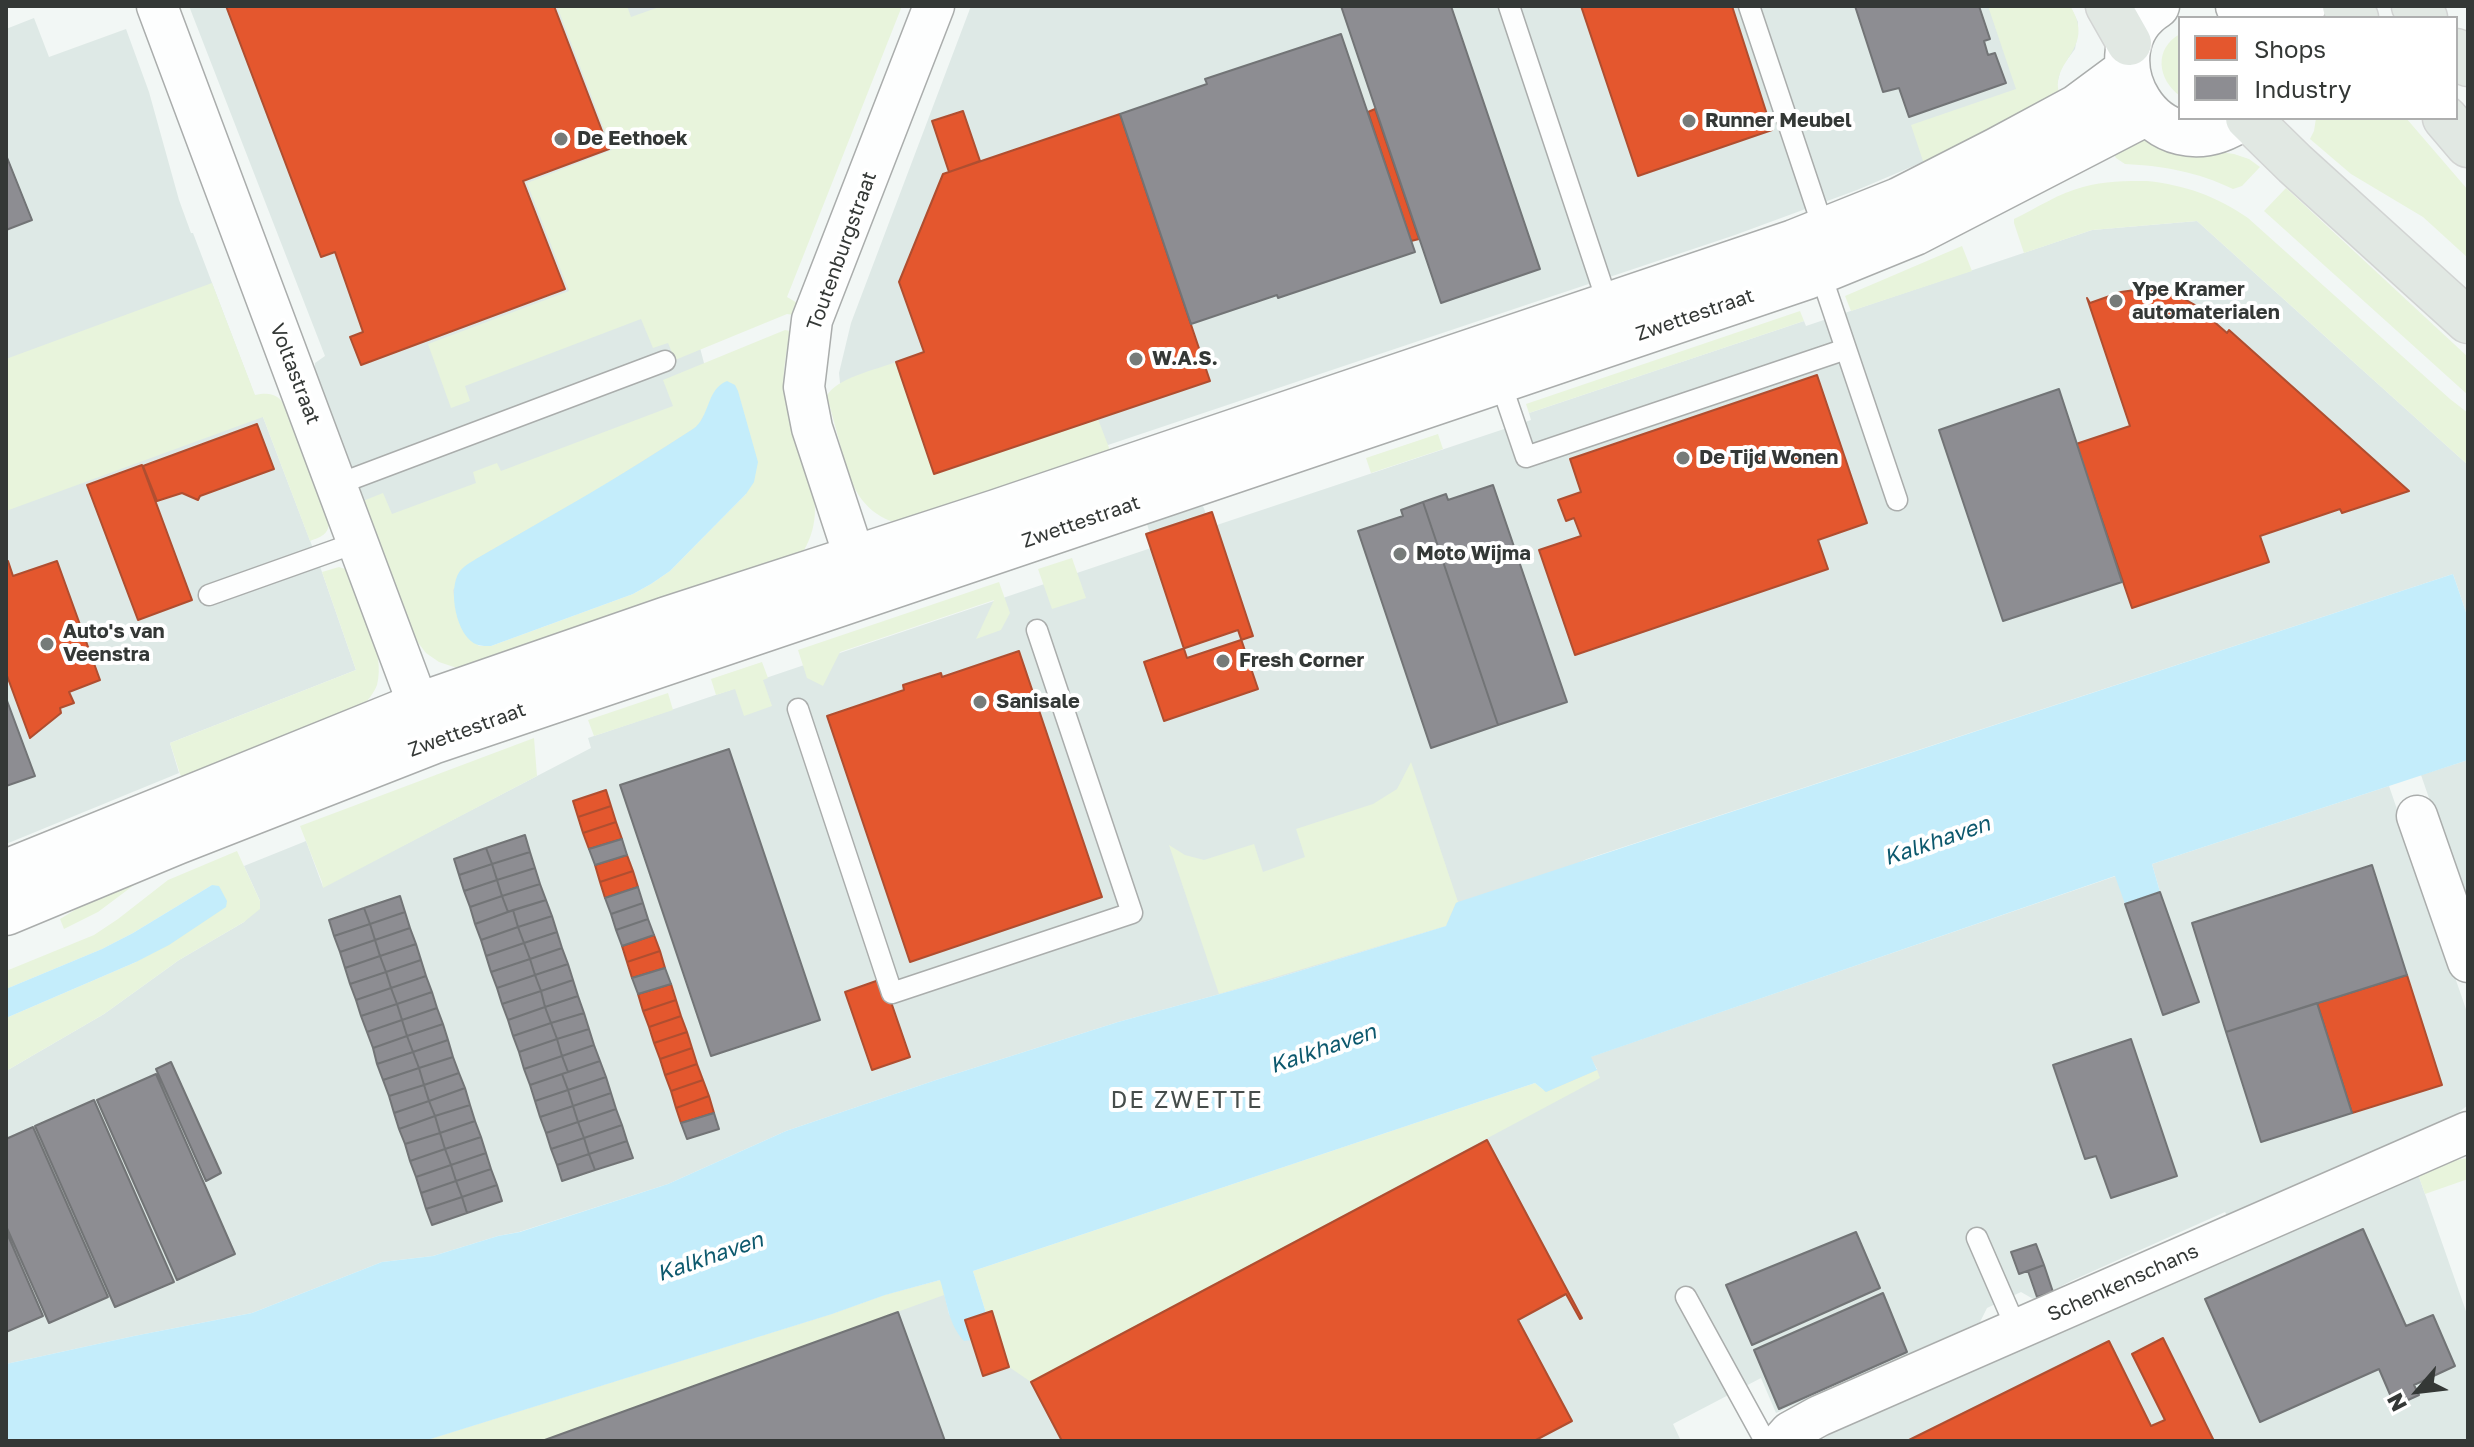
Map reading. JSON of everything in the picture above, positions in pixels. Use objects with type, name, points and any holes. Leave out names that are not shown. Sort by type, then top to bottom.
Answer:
[{"type":"main road","points":[[2108,6],[2128,57]]},
{"type":"main road","points":[[2247,120],[2468,321]]},
{"type":"main road","points":[[2447,120],[2468,145]]},
{"type":"street","name":"Voltastraat","points":[[157,6],[426,723]]},
{"type":"street","name":"Toutenburgstraat","points":[[861,576],[812,428],[804,387],[812,320],[934,6]]},
{"type":"street","name":"Zwettestraat","points":[[1822,250],[1899,200],[2077,107],[2128,57],[2138,25],[2157,6]]},
{"type":"street","points":[[2285,16],[2304,6]]},
{"type":"street","points":[[2128,57],[2133,93],[2147,113],[2165,126],[2185,133],[2207,134],[2242,120]]},
{"type":"street","name":"Zwettestraat","points":[[7,900],[667,619],[861,576],[1822,250],[1915,233],[2147,113]]},
{"type":"street","points":[[2417,816],[2460,904],[2468,962]]},
{"type":"street","name":"Schenkenschans","points":[[1782,1441],[1790,1432],[1819,1416],[2468,1132]]},
{"type":"lane","points":[[1509,6],[1614,322]]},
{"type":"lane","points":[[1749,6],[1822,250],[1846,349],[1897,500]]},
{"type":"lane","points":[[1494,363],[1526,457],[1846,349]]},
{"type":"lane","points":[[336,485],[665,361]]},
{"type":"lane","points":[[209,595],[358,542]]},
{"type":"lane","points":[[798,709],[892,993],[1132,913],[1037,630]]},
{"type":"lane","points":[[1977,1238],[2017,1330]]},
{"type":"lane","points":[[1686,1297],[1765,1441]]},
{"type":"shaded area","points":[[189,6],[829,6],[699,344],[732,470],[636,568],[452,629],[409,625],[315,371],[315,363],[325,356]]},
{"type":"shaded area","points":[[971,6],[2070,6],[2078,22],[2078,33],[2075,49],[2061,68],[2057,85],[1923,162],[1857,190],[1735,235],[1108,445],[913,514],[840,383],[839,373],[851,323]]},
{"type":"shaded area","points":[[34,18],[49,57],[126,29],[149,92],[179,200],[322,572],[356,670],[170,743],[179,773],[6,844],[6,29]]},
{"type":"shaded area","points":[[2197,221],[2468,465],[2468,618],[2453,574],[1587,859],[1446,926],[1267,981],[1118,1022],[786,1131],[668,1184],[433,1256],[382,1262],[252,1313],[6,1364],[6,1071],[104,1014],[179,960],[244,922],[260,901],[244,866],[306,841],[323,887],[591,748],[588,738],[1154,547],[1147,524],[1203,506],[1211,527],[1531,420],[1529,413],[1804,321],[1806,326],[2092,230]]},
{"type":"shaded area","points":[[2468,760],[2468,911],[2421,775]]},
{"type":"shaded area","points":[[2389,786],[2468,1015],[2468,1105],[2449,1120],[2228,1217],[2225,1212],[2035,1300],[2021,1292],[1987,1308],[1980,1322],[1776,1413],[1761,1378],[1673,1424],[1681,1441],[424,1441],[941,1280],[949,1314],[971,1339],[965,1320],[1597,1069],[1590,1057],[2116,876],[2126,903],[2160,892],[2152,864]]},
{"type":"shaded area","points":[[2418,1174],[2468,1317],[2468,1441],[1820,1441],[1832,1433]]},
{"type":"green space","points":[[557,6],[627,6],[631,17],[662,6],[902,6],[787,297],[799,304],[794,315],[787,314],[675,360],[668,343],[653,348],[641,319],[465,386],[470,401],[451,408],[428,344],[569,291],[527,183],[612,150]]},
{"type":"green space","points":[[1988,6],[2070,6],[2077,21],[2078,34],[2059,76],[2058,87],[2062,99],[1927,173],[1911,125],[2016,89]]},
{"type":"green space","points":[[2178,35],[2178,94],[2163,73],[2162,56],[2171,40]]},
{"type":"green space","points":[[2316,120],[2408,120],[2468,190],[2468,258],[2423,217],[2351,174],[2310,139]]},
{"type":"green space","points":[[2134,139],[2234,154],[2260,167],[2242,186],[2233,189],[2180,171],[2125,164],[2116,158],[2111,148]]},
{"type":"green space","points":[[2147,181],[2200,193],[2248,218],[2468,413],[2468,465],[2197,221],[2092,230],[2024,253],[2014,219],[2083,187],[2107,182]]},
{"type":"green space","points":[[2286,188],[2468,357],[2468,395],[2264,211]]},
{"type":"green space","points":[[1962,246],[1972,271],[1851,311],[1845,296]]},
{"type":"green space","points":[[212,283],[255,395],[273,395],[286,407],[329,522],[326,533],[310,541],[263,417],[6,511],[6,359]]},
{"type":"green space","points":[[1800,311],[1804,321],[1529,413],[1526,404]]},
{"type":"green space","points":[[785,330],[790,331],[784,392],[814,495],[815,515],[811,536],[800,557],[469,672],[439,662],[426,653],[416,640],[363,501],[383,493],[392,514],[476,483],[473,472],[497,463],[501,471],[673,406],[663,380]],"holes":[[[704,415],[746,494],[670,571],[633,594],[491,646],[479,646],[460,621],[453,590],[476,559],[600,488],[698,426]]]},
{"type":"green space","points":[[896,362],[934,474],[1098,419],[1111,453],[897,523],[886,519],[868,507],[851,481],[827,396],[838,384]]},
{"type":"green space","points":[[1438,434],[1443,449],[1371,473],[1366,458]]},
{"type":"green space","points":[[1072,558],[1086,598],[1052,609],[1038,569]]},
{"type":"green space","points":[[339,567],[350,575],[375,644],[379,672],[371,696],[363,706],[182,780],[170,743],[356,670],[322,572]]},
{"type":"green space","points":[[999,582],[1010,613],[1001,630],[976,639],[994,600],[840,652],[823,686],[807,678],[798,650]]},
{"type":"green space","points":[[762,662],[768,678],[763,680],[772,706],[744,716],[735,689],[716,695],[711,679]]},
{"type":"green space","points":[[668,693],[673,710],[594,736],[588,720]]},
{"type":"green space","points":[[534,738],[537,776],[323,888],[300,826]]},
{"type":"green space","points":[[1411,762],[1458,902],[1446,926],[1219,994],[1169,845],[1185,855],[1204,860],[1254,844],[1263,872],[1305,857],[1296,829],[1373,804],[1397,789]]},
{"type":"green space","points":[[237,851],[260,901],[260,909],[244,922],[179,960],[104,1014],[6,1071],[6,1018],[136,962],[212,885],[102,949],[6,989],[6,971],[94,935],[168,880]]},
{"type":"green space","points":[[150,873],[98,912],[64,929],[60,919],[106,886]]},
{"type":"green space","points":[[1597,1070],[1600,1078],[1031,1382],[1009,1367],[993,1312],[986,1313],[973,1271],[1535,1083],[1546,1092]]},
{"type":"green space","points":[[2468,1158],[2468,1179],[2425,1194],[2418,1174],[2450,1161]]},
{"type":"green space","points":[[941,1280],[944,1295],[542,1441],[424,1441],[885,1295]]},
{"type":"water","points":[[727,381],[735,385],[738,391],[758,462],[754,482],[746,494],[670,571],[633,594],[491,646],[470,641],[459,623],[454,600],[456,579],[462,569],[693,429],[703,418],[715,390]]},
{"type":"water","name":"Kalkhaven","points":[[2453,574],[2468,618],[2468,760],[2152,864],[2160,892],[2125,904],[2115,876],[1591,1057],[1597,1070],[1546,1092],[1535,1083],[973,1271],[986,1313],[965,1320],[972,1340],[964,1341],[954,1327],[940,1280],[424,1441],[6,1441],[6,1364],[252,1313],[382,1262],[433,1256],[520,1232],[668,1184],[786,1131],[936,1080],[1118,1022],[1267,981],[1446,926],[1458,902]]},
{"type":"water","points":[[212,885],[219,886],[227,901],[226,907],[169,945],[6,1018],[6,989],[102,949]]},
{"type":"building: Shops","points":[[226,6],[554,6],[609,149],[523,181],[565,289],[361,365],[350,337],[363,332],[335,252],[321,257]]},
{"type":"building: Shops","points":[[1581,6],[1732,6],[1772,130],[1638,176]]},
{"type":"building: Shops","points":[[1375,109],[1419,239],[1411,241],[1368,112]]},
{"type":"building: Shops","points":[[963,111],[980,161],[949,172],[932,121]]},
{"type":"building: Shops","points":[[1120,114],[1210,381],[934,474],[896,362],[924,352],[899,282],[943,174]]},
{"type":"building: Shops","points":[[2161,290],[2181,297],[2227,333],[2229,330],[2409,491],[2342,513],[2340,509],[2260,536],[2269,562],[2132,608],[2076,444],[2130,426],[2087,298],[2090,303],[2121,292]]},
{"type":"building: Shops","points":[[1817,375],[1867,523],[1818,540],[1828,569],[1575,655],[1539,550],[1581,536],[1574,518],[1566,521],[1558,500],[1581,492],[1570,459]]},
{"type":"building: Shops","points":[[257,424],[274,469],[200,496],[198,500],[182,493],[157,501],[143,466]]},
{"type":"building: Shops","points":[[142,465],[192,600],[138,620],[87,485]]},
{"type":"building: Shops","points":[[1212,512],[1253,636],[1187,658],[1146,534]]},
{"type":"building: Shops","points":[[8,561],[13,576],[57,561],[100,680],[69,692],[74,703],[60,708],[61,713],[30,738],[6,673]]},
{"type":"building: Shops","points":[[1238,630],[1258,689],[1164,721],[1144,662]]},
{"type":"building: Shops","points":[[1019,651],[1102,897],[910,962],[827,716],[904,690],[903,685],[941,673],[942,677]]},
{"type":"building: Shops","points":[[606,790],[611,806],[578,817],[573,801]]},
{"type":"building: Shops","points":[[611,806],[616,822],[583,833],[578,817]]},
{"type":"building: Shops","points":[[616,822],[622,839],[589,849],[583,833]]},
{"type":"building: Shops","points":[[627,855],[633,871],[600,882],[595,865]]},
{"type":"building: Shops","points":[[633,871],[638,887],[605,898],[600,882]]},
{"type":"building: Shops","points":[[654,935],[660,951],[627,962],[622,946]]},
{"type":"building: Shops","points":[[660,951],[665,968],[632,978],[627,962]]},
{"type":"building: Shops","points":[[2407,975],[2442,1085],[2352,1113],[2317,1003]]},
{"type":"building: Shops","points":[[879,980],[890,999],[910,1057],[872,1070],[845,992]]},
{"type":"building: Shops","points":[[671,984],[676,1000],[643,1011],[638,994]]},
{"type":"building: Shops","points":[[676,1000],[681,1016],[649,1027],[643,1011]]},
{"type":"building: Shops","points":[[681,1016],[687,1032],[654,1043],[649,1027]]},
{"type":"building: Shops","points":[[687,1032],[692,1048],[660,1059],[654,1043]]},
{"type":"building: Shops","points":[[692,1048],[697,1064],[665,1075],[660,1059]]},
{"type":"building: Shops","points":[[697,1064],[703,1080],[671,1091],[665,1075]]},
{"type":"building: Shops","points":[[703,1080],[709,1096],[676,1108],[671,1091]]},
{"type":"building: Shops","points":[[709,1096],[714,1113],[681,1123],[676,1108]]},
{"type":"building: Shops","points":[[1487,1140],[1582,1318],[1566,1294],[1518,1320],[1572,1421],[1534,1441],[1062,1441],[1031,1382]]},
{"type":"building: Shops","points":[[992,1311],[1009,1367],[983,1376],[965,1320]]},
{"type":"building: Shops","points":[[2163,1338],[2214,1441],[1907,1441],[2109,1341],[2151,1426],[2165,1420],[2132,1354]]},
{"type":"building: Industry","points":[[1341,6],[1451,6],[1540,269],[1441,303]]},
{"type":"building: Industry","points":[[1855,6],[1979,6],[1990,39],[1984,41],[1988,55],[1995,53],[2006,83],[1909,117],[1899,88],[1883,92]]},
{"type":"building: Industry","points":[[1341,34],[1415,252],[1191,324],[1120,114],[1207,84],[1205,79]]},
{"type":"building: Industry","points":[[6,155],[32,220],[6,230]]},
{"type":"building: Industry","points":[[2059,389],[2122,582],[2003,621],[1939,430]]},
{"type":"building: Industry","points":[[1493,485],[1567,702],[1498,725],[1423,502],[1446,494],[1448,500]]},
{"type":"building: Industry","points":[[1423,502],[1498,725],[1431,748],[1358,531],[1403,516],[1401,510]]},
{"type":"building: Industry","points":[[6,698],[35,776],[6,786]]},
{"type":"building: Industry","points":[[729,749],[820,1020],[711,1056],[620,785]]},
{"type":"building: Industry","points":[[525,835],[530,852],[492,864],[486,848]]},
{"type":"building: Industry","points":[[622,839],[627,855],[595,865],[589,849]]},
{"type":"building: Industry","points":[[486,848],[492,864],[459,875],[454,859]]},
{"type":"building: Industry","points":[[530,852],[535,868],[497,880],[492,864]]},
{"type":"building: Industry","points":[[492,864],[497,880],[464,891],[459,875]]},
{"type":"building: Industry","points":[[2372,865],[2407,975],[2226,1032],[2192,923]]},
{"type":"building: Industry","points":[[535,868],[540,884],[502,896],[497,880]]},
{"type":"building: Industry","points":[[497,880],[502,896],[470,907],[464,891]]},
{"type":"building: Industry","points":[[540,884],[546,900],[508,912],[502,896]]},
{"type":"building: Industry","points":[[638,887],[643,903],[611,914],[605,898]]},
{"type":"building: Industry","points":[[2160,892],[2199,1002],[2163,1015],[2125,904]]},
{"type":"building: Industry","points":[[400,896],[405,912],[370,924],[364,908]]},
{"type":"building: Industry","points":[[502,896],[508,912],[475,924],[470,907]]},
{"type":"building: Industry","points":[[546,900],[552,916],[518,927],[513,910]]},
{"type":"building: Industry","points":[[643,903],[648,919],[616,930],[611,914]]},
{"type":"building: Industry","points":[[364,908],[370,924],[334,936],[329,920]]},
{"type":"building: Industry","points":[[513,910],[518,927],[481,940],[475,924]]},
{"type":"building: Industry","points":[[405,912],[410,928],[375,940],[370,924]]},
{"type":"building: Industry","points":[[552,916],[557,932],[524,943],[518,927]]},
{"type":"building: Industry","points":[[648,919],[654,935],[622,946],[616,930]]},
{"type":"building: Industry","points":[[370,924],[375,940],[340,952],[334,936]]},
{"type":"building: Industry","points":[[518,927],[524,943],[486,956],[481,940]]},
{"type":"building: Industry","points":[[410,928],[416,944],[380,956],[375,940]]},
{"type":"building: Industry","points":[[557,932],[562,948],[530,959],[524,943]]},
{"type":"building: Industry","points":[[375,940],[380,956],[345,968],[340,952]]},
{"type":"building: Industry","points":[[524,943],[530,959],[491,972],[486,956]]},
{"type":"building: Industry","points":[[416,944],[421,960],[386,972],[380,956]]},
{"type":"building: Industry","points":[[562,948],[568,964],[535,975],[530,959]]},
{"type":"building: Industry","points":[[380,956],[386,972],[350,984],[345,968]]},
{"type":"building: Industry","points":[[530,959],[535,975],[497,988],[491,972]]},
{"type":"building: Industry","points":[[421,960],[426,976],[391,988],[386,972]]},
{"type":"building: Industry","points":[[568,964],[573,980],[541,991],[535,975]]},
{"type":"building: Industry","points":[[665,968],[671,984],[638,994],[632,978]]},
{"type":"building: Industry","points":[[386,972],[391,988],[356,1000],[350,984]]},
{"type":"building: Industry","points":[[535,975],[541,991],[502,1004],[497,988]]},
{"type":"building: Industry","points":[[426,976],[432,992],[397,1004],[391,988]]},
{"type":"building: Industry","points":[[573,980],[578,996],[545,1007],[541,991]]},
{"type":"building: Industry","points":[[391,988],[397,1004],[361,1016],[356,1000]]},
{"type":"building: Industry","points":[[541,991],[545,1007],[508,1020],[502,1004]]},
{"type":"building: Industry","points":[[432,992],[437,1008],[402,1020],[397,1004]]},
{"type":"building: Industry","points":[[578,996],[584,1013],[551,1023],[545,1007]]},
{"type":"building: Industry","points":[[2317,1003],[2352,1113],[2261,1142],[2226,1032]]},
{"type":"building: Industry","points":[[397,1004],[402,1020],[367,1032],[361,1016]]},
{"type":"building: Industry","points":[[545,1007],[551,1023],[513,1036],[508,1020]]},
{"type":"building: Industry","points":[[437,1008],[443,1024],[407,1036],[402,1020]]},
{"type":"building: Industry","points":[[584,1013],[589,1029],[557,1039],[551,1023]]},
{"type":"building: Industry","points":[[402,1020],[407,1036],[373,1048],[367,1032]]},
{"type":"building: Industry","points":[[551,1023],[557,1039],[519,1052],[513,1036]]},
{"type":"building: Industry","points":[[443,1024],[448,1040],[413,1052],[407,1036]]},
{"type":"building: Industry","points":[[589,1029],[594,1045],[562,1056],[557,1039]]},
{"type":"building: Industry","points":[[407,1036],[413,1052],[377,1064],[373,1048]]},
{"type":"building: Industry","points":[[557,1039],[562,1056],[524,1069],[519,1052]]},
{"type":"building: Industry","points":[[2131,1039],[2177,1176],[2111,1198],[2096,1156],[2085,1159],[2053,1065]]},
{"type":"building: Industry","points":[[448,1040],[453,1057],[419,1068],[413,1052]]},
{"type":"building: Industry","points":[[594,1045],[600,1061],[568,1072],[562,1056]]},
{"type":"building: Industry","points":[[413,1052],[419,1068],[383,1080],[377,1064]]},
{"type":"building: Industry","points":[[562,1056],[568,1072],[530,1085],[524,1069]]},
{"type":"building: Industry","points":[[453,1057],[459,1073],[424,1085],[419,1068]]},
{"type":"building: Industry","points":[[600,1061],[606,1077],[568,1090],[562,1074]]},
{"type":"building: Industry","points":[[171,1062],[221,1173],[206,1181],[156,1069]]},
{"type":"building: Industry","points":[[419,1068],[424,1085],[389,1096],[383,1080]]},
{"type":"building: Industry","points":[[459,1073],[465,1088],[429,1101],[424,1085]]},
{"type":"building: Industry","points":[[156,1074],[235,1254],[177,1280],[97,1100]]},
{"type":"building: Industry","points":[[562,1074],[568,1090],[535,1101],[530,1085]]},
{"type":"building: Industry","points":[[606,1077],[611,1093],[573,1106],[568,1090]]},
{"type":"building: Industry","points":[[424,1085],[429,1101],[394,1113],[389,1096]]},
{"type":"building: Industry","points":[[465,1088],[470,1105],[435,1116],[429,1101]]},
{"type":"building: Industry","points":[[568,1090],[573,1106],[540,1117],[535,1101]]},
{"type":"building: Industry","points":[[611,1093],[616,1109],[578,1122],[573,1106]]},
{"type":"building: Industry","points":[[94,1100],[174,1282],[115,1307],[35,1126]]},
{"type":"building: Industry","points":[[429,1101],[435,1116],[399,1129],[394,1113]]},
{"type":"building: Industry","points":[[470,1105],[475,1121],[440,1133],[435,1116]]},
{"type":"building: Industry","points":[[573,1106],[578,1122],[546,1133],[540,1117]]},
{"type":"building: Industry","points":[[616,1109],[622,1125],[584,1138],[578,1122]]},
{"type":"building: Industry","points":[[714,1113],[719,1129],[687,1139],[681,1123]]},
{"type":"building: Industry","points":[[435,1116],[440,1133],[405,1144],[399,1129]]},
{"type":"building: Industry","points":[[475,1121],[481,1137],[445,1149],[440,1133]]},
{"type":"building: Industry","points":[[578,1122],[584,1138],[551,1149],[546,1133]]},
{"type":"building: Industry","points":[[622,1125],[627,1141],[589,1154],[584,1138]]},
{"type":"building: Industry","points":[[33,1127],[108,1297],[49,1323],[6,1226],[6,1139]]},
{"type":"building: Industry","points":[[440,1133],[445,1149],[410,1161],[405,1144]]},
{"type":"building: Industry","points":[[481,1137],[486,1153],[451,1165],[445,1149]]},
{"type":"building: Industry","points":[[584,1138],[589,1154],[557,1165],[551,1149]]},
{"type":"building: Industry","points":[[627,1141],[633,1158],[595,1170],[589,1154]]},
{"type":"building: Industry","points":[[445,1149],[451,1165],[416,1177],[410,1161]]},
{"type":"building: Industry","points":[[486,1153],[491,1169],[456,1181],[451,1165]]},
{"type":"building: Industry","points":[[589,1154],[595,1170],[562,1181],[557,1165]]},
{"type":"building: Industry","points":[[451,1165],[456,1181],[421,1193],[416,1177]]},
{"type":"building: Industry","points":[[491,1169],[497,1185],[462,1197],[456,1181]]},
{"type":"building: Industry","points":[[456,1181],[462,1197],[426,1209],[421,1193]]},
{"type":"building: Industry","points":[[497,1185],[502,1201],[467,1213],[462,1197]]},
{"type":"building: Industry","points":[[462,1197],[467,1213],[432,1225],[426,1209]]},
{"type":"building: Industry","points":[[2363,1229],[2406,1326],[2433,1315],[2455,1366],[2414,1385],[2419,1395],[2395,1406],[2379,1369],[2260,1422],[2205,1299]]},
{"type":"building: Industry","points":[[6,1231],[43,1316],[6,1332]]},
{"type":"building: Industry","points":[[1856,1232],[1880,1288],[1752,1345],[1726,1285]]},
{"type":"building: Industry","points":[[2036,1244],[2044,1265],[2019,1274],[2011,1252]]},
{"type":"building: Industry","points":[[2044,1265],[2053,1292],[2037,1297],[2028,1271]]},
{"type":"building: Industry","points":[[1883,1293],[1907,1352],[1779,1409],[1754,1350]]},
{"type":"building: Industry","points":[[898,1312],[945,1441],[542,1441]]},
{"type":"place","name":"Runner Meubel","points":[[1689,121]]},
{"type":"place","name":"De Eethoek","points":[[561,139]]},
{"type":"place","name":"Ype Kramer automaterialen","points":[[2116,301]]},
{"type":"place","name":"W.A.S.","points":[[1136,359]]},
{"type":"place","name":"De Tijd Wonen","points":[[1683,458]]},
{"type":"place","name":"Moto Wijma","points":[[1400,554]]},
{"type":"place","name":"Auto's van Veenstra","points":[[47,644]]},
{"type":"place","name":"Fresh Corner","points":[[1223,661]]},
{"type":"place","name":"Sanisale","points":[[980,702]]},
{"type":"district","name":"DE ZWETTE","points":[[1187,1100]]}]
